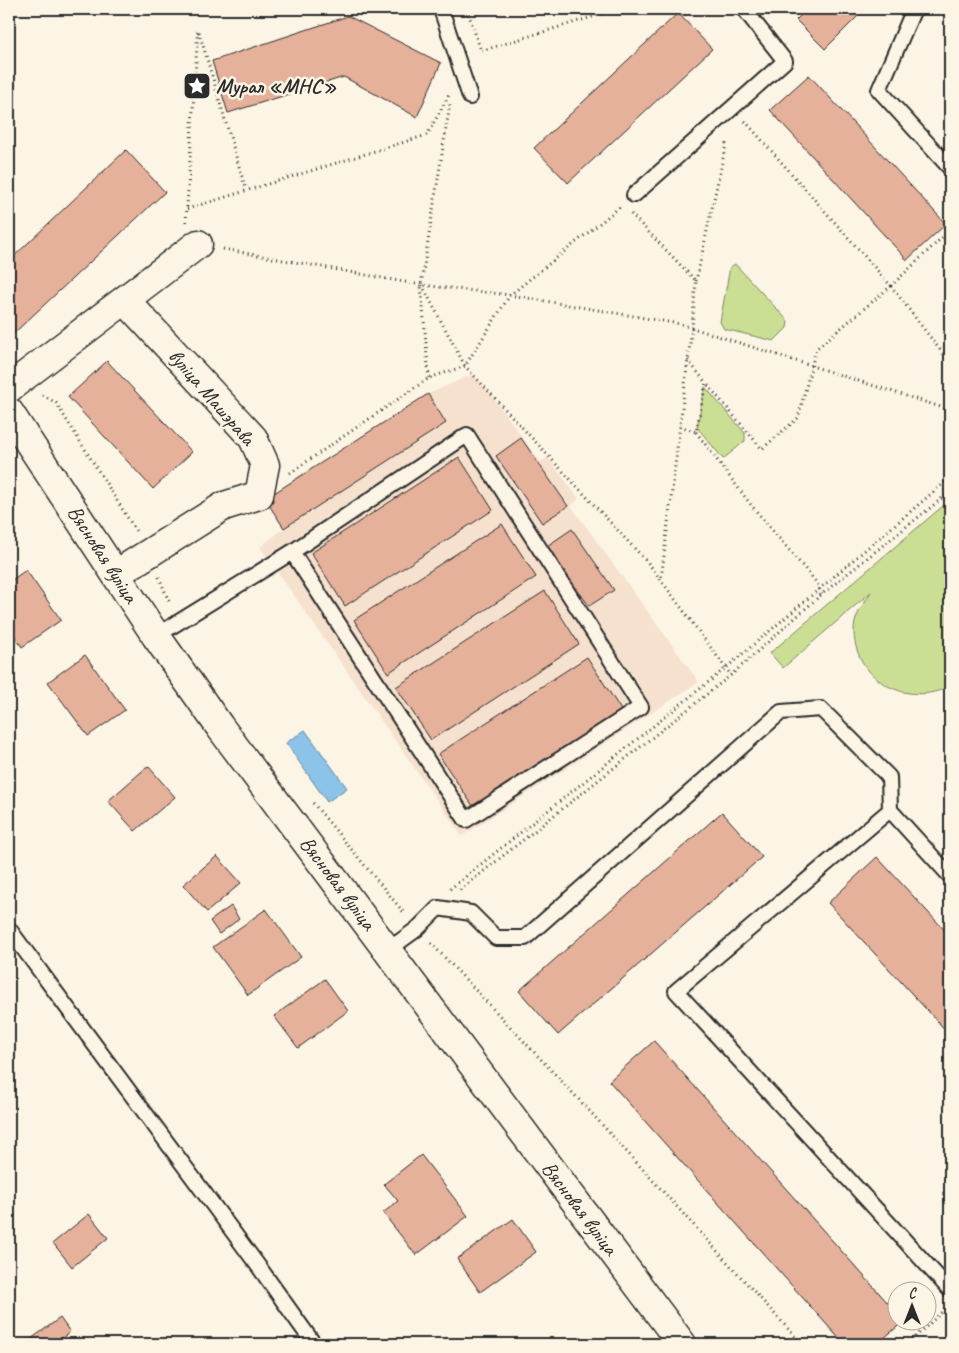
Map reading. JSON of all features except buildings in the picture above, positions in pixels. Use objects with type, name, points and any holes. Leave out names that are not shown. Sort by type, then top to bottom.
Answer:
[{"type":"street","points":[[14,384],[125,300],[192,235]]},
{"type":"street","name":"вуліца Машэрава","points":[[116,574],[224,506],[259,495],[265,465],[253,438],[125,300]]},
{"type":"street","name":"Вясновая вуліца","points":[[9,412],[116,574],[167,629],[220,727],[682,1344]]},
{"type":"lane","points":[[441,9],[470,97]]},
{"type":"lane","points":[[634,195],[785,61],[744,9]]},
{"type":"lane","points":[[914,9],[879,90],[950,168]]},
{"type":"lane","points":[[167,629],[292,552],[467,434],[642,707],[466,820],[292,552]]},
{"type":"lane","points":[[388,950],[417,929],[438,908],[471,913],[496,938],[525,938],[781,712],[821,709],[890,777],[890,810],[950,876]]},
{"type":"lane","points":[[890,810],[676,991],[950,1290]]},
{"type":"lane","points":[[9,930],[314,1344]]},
{"type":"path","points":[[467,9],[481,51],[618,9]]},
{"type":"path","points":[[246,190],[198,29],[187,209],[192,235],[421,285],[510,295],[692,327],[811,367],[950,410]]},
{"type":"path","points":[[187,209],[427,135],[453,88],[421,285],[429,378]]},
{"type":"path","points":[[740,116],[891,286],[950,363]]},
{"type":"path","points":[[661,580],[696,281],[728,135]]},
{"type":"path","points":[[421,285],[465,366],[510,295],[634,195]]},
{"type":"path","points":[[622,205],[696,281]]},
{"type":"path","points":[[688,360],[762,449],[798,418],[816,349],[891,286],[950,230]]},
{"type":"path","points":[[696,432],[706,383]]},
{"type":"path","points":[[14,384],[56,403],[150,554],[167,629]]},
{"type":"path","points":[[680,426],[696,432],[751,505],[819,587],[822,594]]},
{"type":"path","points":[[438,908],[443,895],[726,668],[819,587],[950,478]]},
{"type":"path","points":[[438,908],[731,675],[822,594],[950,492]]},
{"type":"path","points":[[309,798],[417,929],[585,1106],[802,1344]]},
{"type":"path","points":[[908,1344],[950,1304]]},
{"type":"shaded area","points":[[473,374],[490,393],[540,462],[548,457],[579,499],[571,506],[699,682],[462,836],[260,547],[284,528],[265,499],[428,394]]},
{"type":"green space","points":[[735,264],[788,321],[787,328],[774,341],[724,329],[720,322],[730,267]]},
{"type":"green space","points":[[705,387],[745,433],[745,441],[723,459],[697,427]]},
{"type":"green space","points":[[950,500],[950,686],[934,692],[918,694],[902,692],[887,686],[874,677],[864,665],[857,650],[854,633],[855,621],[871,592],[783,668],[770,653]]},
{"type":"water","points":[[305,730],[347,788],[327,802],[286,743]]},
{"type":"place","name":"Мурал «МНС»","points":[[197,86]]}]
